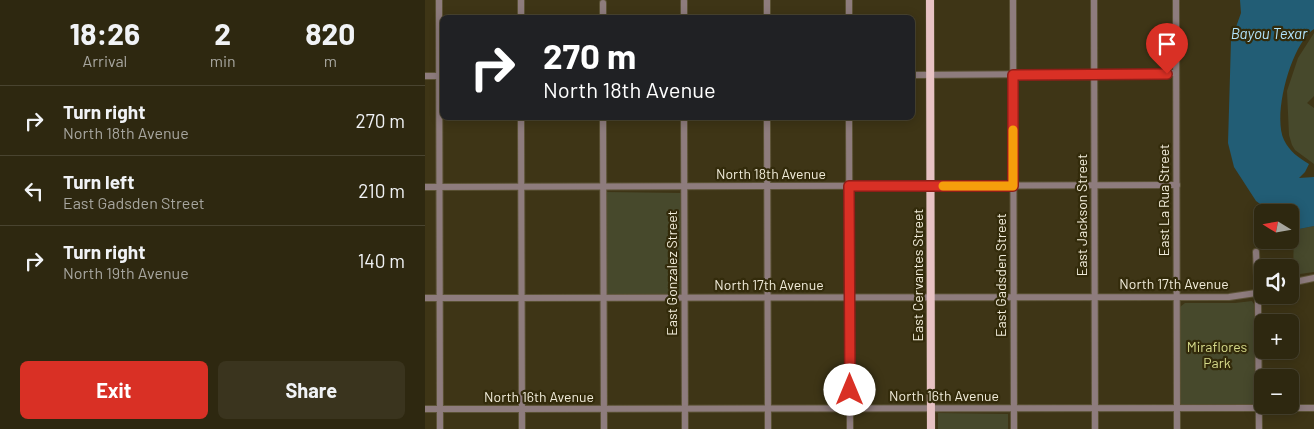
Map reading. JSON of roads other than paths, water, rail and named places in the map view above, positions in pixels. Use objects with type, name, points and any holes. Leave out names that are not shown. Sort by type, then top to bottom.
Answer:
[{"type":"main road","name":"East Cervantes Street","points":[[930,0],[931,429]]},
{"type":"street","points":[[439,0],[440,38]]},
{"type":"street","points":[[521,0],[521,15]]},
{"type":"street","points":[[767,0],[767,15]]},
{"type":"street","points":[[849,0],[849,15]]},
{"type":"street","name":"East Gadsden Street","points":[[1013,0],[1014,429]]},
{"type":"street","name":"East Jackson Street","points":[[1094,0],[1095,429]]},
{"type":"street","name":"East La Rua Street","points":[[1176,0],[1177,429]]},
{"type":"street","points":[[684,1],[684,15]]},
{"type":"street","points":[[603,3],[603,15]]},
{"type":"street","points":[[915,75],[1176,74]]},
{"type":"street","points":[[425,76],[440,76]]},
{"type":"street","points":[[440,429],[441,120]]},
{"type":"street","points":[[521,120],[522,429]]},
{"type":"street","points":[[603,120],[604,429]]},
{"type":"street","name":"East Gonzalez Street","points":[[684,120],[685,429]]},
{"type":"street","points":[[767,120],[768,429]]},
{"type":"street","points":[[849,120],[850,429]]},
{"type":"street","name":"North 18th Avenue","points":[[425,187],[1177,185]]},
{"type":"street","points":[[1256,252],[1257,259]]},
{"type":"street","points":[[1299,282],[1312,280]]},
{"type":"street","name":"North 17th Avenue","points":[[425,298],[1229,297],[1254,294]]},
{"type":"street","points":[[1259,369],[1260,304]]},
{"type":"street","name":"North 16th Avenue","points":[[425,410],[1254,408]]},
{"type":"street","name":"North 16th Avenue","points":[[1299,408],[1314,408]]},
{"type":"street","points":[[1259,414],[1259,429]]},
{"type":"water","name":"Bayou Texar","points":[[1240,0],[1314,0],[1314,29],[1298,49],[1291,64],[1282,98],[1280,115],[1281,129],[1286,144],[1295,154],[1309,164],[1299,178],[1314,177],[1314,226],[1299,229],[1299,204],[1260,204],[1256,201],[1234,167],[1228,143],[1231,41],[1241,13]]},
{"type":"park label","name":"Miraflores Park","points":[[1217,356]]}]
